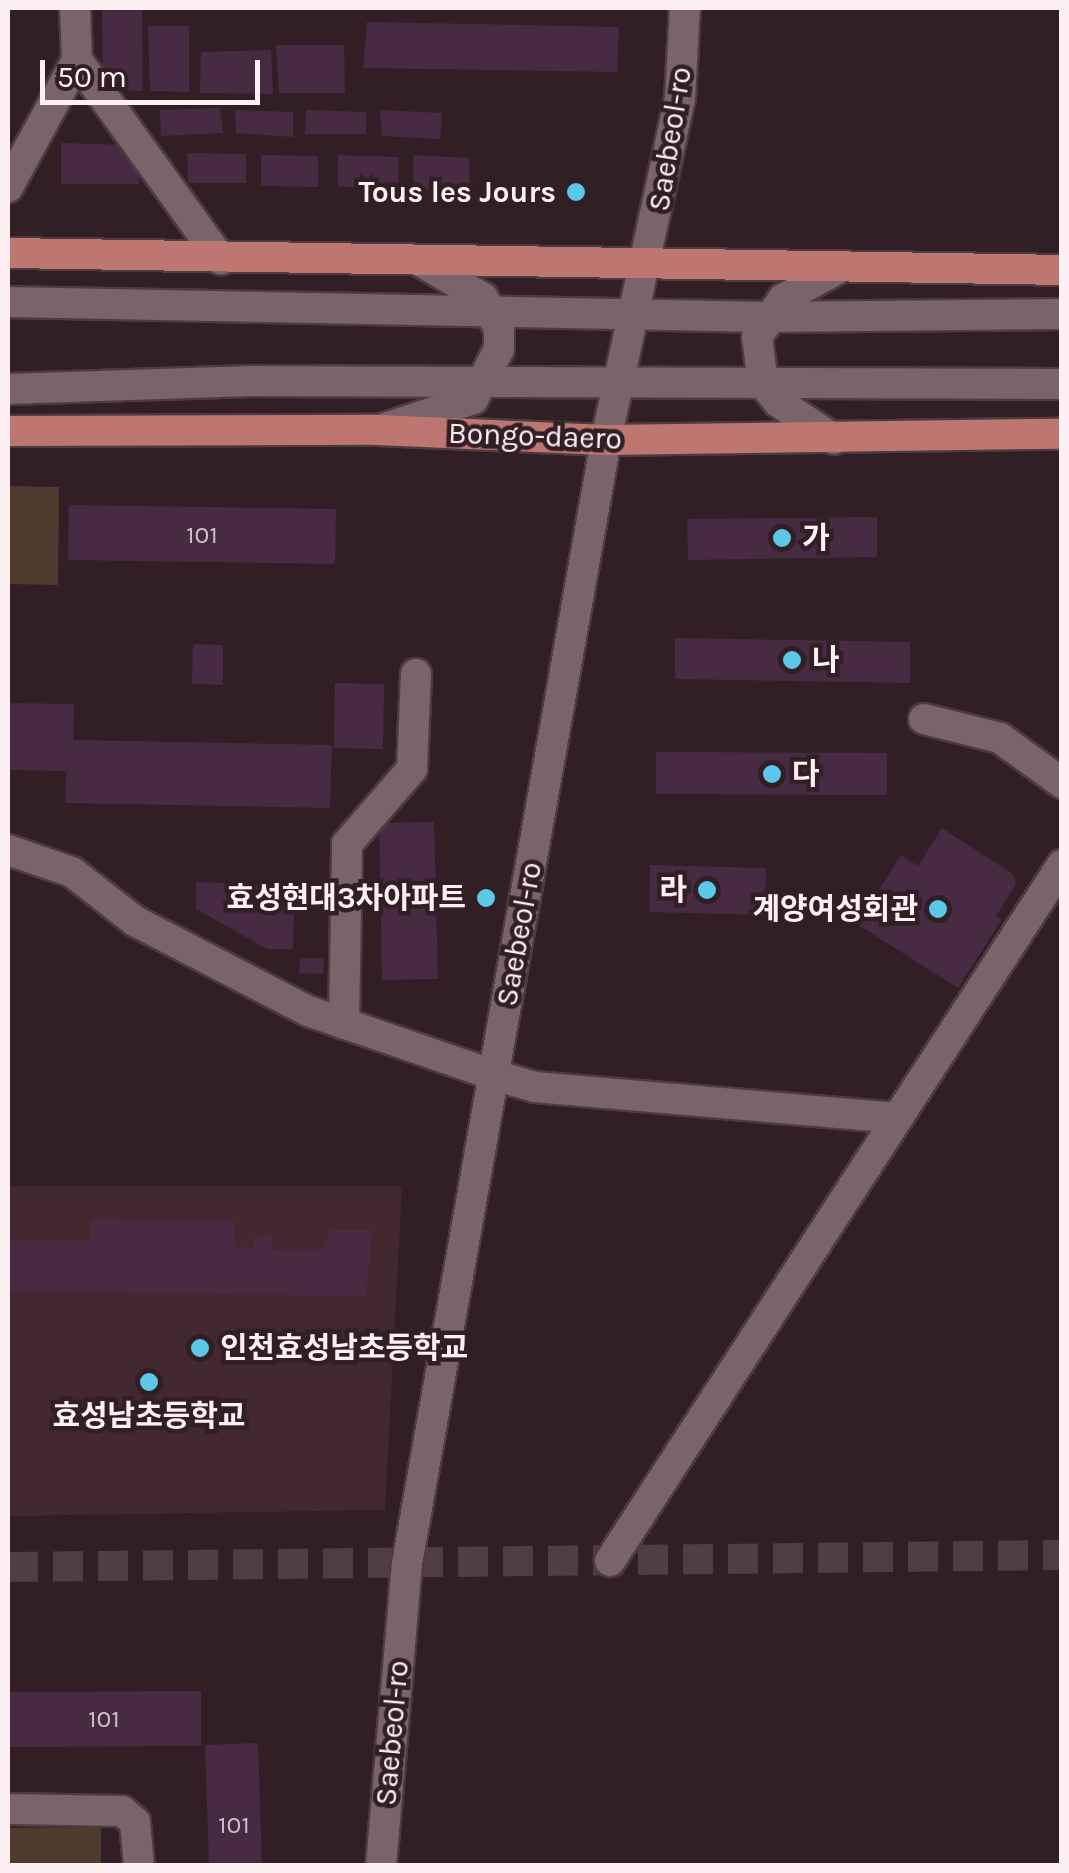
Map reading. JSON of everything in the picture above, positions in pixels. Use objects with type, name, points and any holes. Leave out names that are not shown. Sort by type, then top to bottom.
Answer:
[{"type":"main road","points":[[8,253],[220,260],[650,260],[1062,270]]},
{"type":"main road","name":"Bongo-daero","points":[[8,431],[377,430],[606,440],[1062,434]]},
{"type":"street","points":[[8,186],[77,60],[74,8]]},
{"type":"street","name":"Saebeol-ro","points":[[381,1866],[407,1564],[606,440],[650,260],[680,99],[685,8]]},
{"type":"street","points":[[77,60],[220,260]]},
{"type":"street","points":[[377,430],[473,399],[484,386],[499,349],[493,313],[467,284],[418,260]]},
{"type":"street","points":[[834,439],[788,410],[763,382],[757,337],[767,317],[783,299],[841,267]]},
{"type":"street","points":[[8,302],[767,317],[1062,314]]},
{"type":"street","points":[[8,389],[250,381],[484,386],[763,382],[1062,384]]},
{"type":"street","points":[[344,1024],[347,844],[412,769],[416,674]]},
{"type":"street","points":[[924,719],[1000,738],[1062,784]]},
{"type":"street","points":[[8,850],[72,872],[135,921],[344,1024],[494,1075],[534,1086],[898,1118]]},
{"type":"street","points":[[610,1561],[1062,865]]},
{"type":"street","points":[[8,1810],[122,1812],[135,1822],[139,1866]]},
{"type":"shaded area","points":[[8,486],[59,487],[58,585],[8,584]]},
{"type":"shaded area","name":"인천효성남초등학교","points":[[8,1186],[402,1186],[385,1510],[8,1516]]},
{"type":"shaded area","points":[[101,1827],[101,1865],[8,1865],[8,1828]]},
{"type":"building","points":[[102,8],[142,8],[143,91],[116,90],[103,74]]},
{"type":"building","points":[[367,22],[619,27],[617,72],[363,68]]},
{"type":"building","points":[[148,26],[189,26],[189,92],[150,91]]},
{"type":"building","points":[[276,45],[344,45],[345,93],[279,93]]},
{"type":"building","points":[[271,50],[273,94],[200,93],[201,52]]},
{"type":"building","points":[[220,108],[223,133],[161,136],[160,110]]},
{"type":"building","points":[[235,110],[293,112],[293,137],[236,133]]},
{"type":"building","points":[[306,110],[366,112],[366,134],[305,134]]},
{"type":"building","points":[[380,110],[442,113],[440,139],[382,136]]},
{"type":"building","points":[[61,143],[123,145],[123,157],[137,157],[139,184],[61,184]]},
{"type":"building","points":[[187,153],[246,154],[246,183],[188,183]]},
{"type":"building","points":[[261,155],[318,156],[318,187],[261,186]]},
{"type":"building","points":[[338,155],[399,157],[398,191],[338,186]]},
{"type":"building","points":[[413,155],[469,158],[470,190],[414,189]]},
{"type":"building","points":[[69,505],[336,509],[335,564],[68,560]]},
{"type":"building","name":"가","points":[[877,517],[877,557],[688,560],[687,519]]},
{"type":"building","name":"나","points":[[675,638],[910,642],[910,683],[675,679]]},
{"type":"building","points":[[193,644],[223,645],[223,685],[192,684]]},
{"type":"building","points":[[335,683],[384,684],[383,749],[334,748]]},
{"type":"building","points":[[8,703],[74,704],[73,740],[332,745],[330,808],[65,803],[66,771],[8,770]]},
{"type":"building","name":"다","points":[[656,752],[887,753],[887,795],[656,794]]},
{"type":"building","points":[[434,822],[438,979],[382,980],[379,823]]},
{"type":"building","points":[[942,828],[1013,874],[1016,884],[996,916],[1002,919],[958,988],[857,924],[901,855],[918,866]]},
{"type":"building","name":"라","points":[[650,865],[766,868],[765,915],[649,912]]},
{"type":"building","points":[[196,882],[295,885],[293,949],[267,949],[196,909]]},
{"type":"building","points":[[300,958],[324,958],[323,974],[299,973]]},
{"type":"building","points":[[91,1219],[235,1221],[235,1247],[254,1247],[255,1236],[272,1234],[271,1250],[326,1249],[329,1230],[372,1230],[366,1296],[8,1291],[8,1241],[91,1241]]},
{"type":"building","points":[[201,1691],[201,1746],[8,1747],[8,1692]]},
{"type":"building","points":[[258,1743],[262,1866],[209,1866],[205,1745]]},
{"type":"tunnel","points":[[8,1567],[1062,1555]]},
{"type":"place","name":"Tous les Jours","points":[[576,192]]},
{"type":"place","name":"가","points":[[782,538]]},
{"type":"place","name":"나","points":[[792,660]]},
{"type":"place","name":"다","points":[[772,774]]},
{"type":"place","name":"라","points":[[707,890]]},
{"type":"place","name":"효성현대3차아파트","points":[[486,898]]},
{"type":"place","name":"계양여성회관","points":[[938,909]]},
{"type":"place","name":"인천효성남초등학교","points":[[200,1348]]},
{"type":"place","name":"효성남초등학교","points":[[149,1382]]}]
